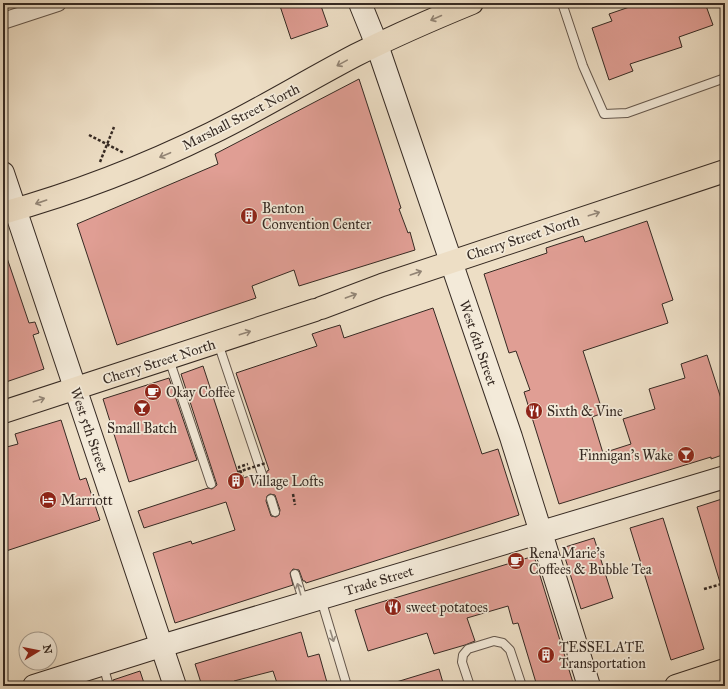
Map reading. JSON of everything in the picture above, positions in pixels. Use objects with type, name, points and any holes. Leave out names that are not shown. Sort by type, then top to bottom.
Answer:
[{"type":"main road","name":"Marshall Street North","points":[[9,211],[100,181],[174,151],[248,115],[377,45],[472,3]]},
{"type":"main road","name":"Cherry Street North","points":[[3,412],[318,309],[382,285],[725,171]]},
{"type":"main road","points":[[676,686],[725,670]]},
{"type":"street","points":[[3,21],[58,3]]},
{"type":"street","name":"West 6th Street","points":[[360,3],[377,45],[511,437],[589,686]]},
{"type":"street","name":"West 5th Street","points":[[3,173],[9,211],[75,389],[176,686]]},
{"type":"street","name":"Trade Street","points":[[34,686],[57,683],[102,664],[725,477]]},
{"type":"lane","points":[[562,3],[583,66],[604,114],[627,113],[725,78]]},
{"type":"lane","points":[[218,342],[262,474]]},
{"type":"lane","points":[[169,358],[211,484]]},
{"type":"lane","points":[[295,574],[312,601],[347,686]]},
{"type":"lane","points":[[470,686],[462,662],[463,655],[468,649],[494,641],[503,644],[510,650],[522,686]]},
{"type":"lane","points":[[102,664],[110,686]]},
{"type":"path","points":[[99,165],[114,127]]},
{"type":"path","points":[[89,135],[127,154]]},
{"type":"path","points":[[239,472],[266,463]]},
{"type":"path","points":[[241,466],[239,467],[239,472],[243,478]]},
{"type":"path","points":[[257,483],[271,478]]},
{"type":"path","points":[[293,494],[295,505]]},
{"type":"path","points":[[704,589],[725,583]]},
{"type":"building","points":[[279,3],[320,3],[328,26],[291,39]]},
{"type":"building","points":[[641,3],[667,3],[669,7],[680,3],[705,3],[713,25],[679,37],[682,47],[630,64],[633,71],[609,80],[592,28],[612,21],[609,14]]},
{"type":"building","name":"Benton Convention Center","points":[[359,79],[401,208],[399,209],[408,233],[410,232],[415,250],[299,286],[294,270],[252,286],[256,298],[117,345],[77,224],[218,164],[215,154]]},
{"type":"building","points":[[647,221],[673,300],[662,304],[668,323],[583,351],[603,413],[592,417],[603,453],[631,444],[623,419],[655,409],[649,389],[685,378],[681,364],[707,355],[725,411],[725,454],[559,504],[524,392],[530,390],[516,351],[509,353],[484,274],[547,253],[546,248],[583,236],[585,242]]},
{"type":"building","points":[[3,252],[5,252],[29,323],[35,322],[39,333],[33,335],[44,369],[3,383]]},
{"type":"building","points":[[433,308],[482,454],[498,449],[519,515],[306,583],[303,581],[299,570],[293,569],[290,573],[293,585],[175,623],[153,553],[191,541],[192,544],[235,530],[226,502],[144,528],[138,511],[208,488],[212,489],[217,485],[181,374],[203,366],[240,479],[256,474],[259,478],[263,479],[266,477],[267,471],[269,470],[236,373],[317,346],[312,334],[327,329],[340,325],[344,338]],"holes":[[[270,494],[275,495],[280,510],[279,515],[276,517],[271,516],[266,501],[267,496]]]},
{"type":"building","points":[[169,378],[197,460],[129,482],[103,399]]},
{"type":"building","name":"Marriott","points":[[61,420],[80,480],[86,478],[100,520],[3,552],[3,448],[18,444],[15,434]]},
{"type":"building","points":[[725,498],[725,588],[722,589],[697,507]]},
{"type":"building","points":[[663,518],[704,649],[671,660],[630,528]]},
{"type":"building","points":[[594,538],[613,598],[581,609],[562,548]]},
{"type":"building","points":[[534,556],[574,686],[537,686],[518,623],[513,624],[508,606],[467,618],[475,641],[465,645],[434,654],[427,633],[368,651],[355,610]]},
{"type":"building","points":[[301,632],[308,657],[319,654],[328,686],[278,686],[273,671],[234,681],[236,686],[202,686],[195,664]]},
{"type":"building","points":[[439,669],[444,686],[393,686],[393,683]]},
{"type":"building","points":[[140,671],[145,686],[114,686],[113,680]]},
{"type":"place","name":"Benton Convention Center","points":[[249,216]]},
{"type":"place","name":"Okay Coffee","points":[[153,392]]},
{"type":"place","name":"Small Batch","points":[[142,408]]},
{"type":"place","name":"Sixth & Vine","points":[[534,411]]},
{"type":"place","name":"Finnigan's Wake","points":[[686,455]]},
{"type":"place","name":"Village Lofts","points":[[236,481]]},
{"type":"place","name":"Marriott","points":[[48,500]]},
{"type":"place","name":"Rena Marie's Coffees & Bubble Tea","points":[[516,561]]},
{"type":"place","name":"sweet potatoes","points":[[393,607]]},
{"type":"place","name":"TESSELATE Transportation","points":[[546,655]]}]
